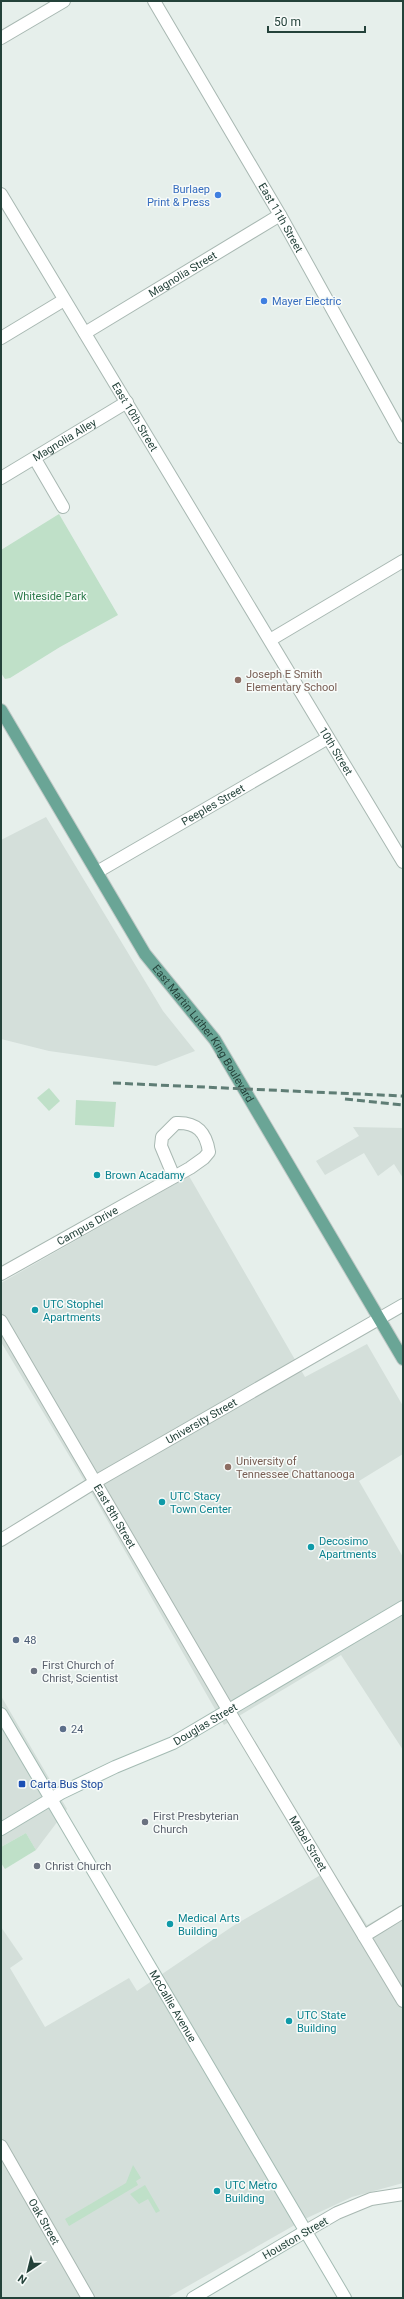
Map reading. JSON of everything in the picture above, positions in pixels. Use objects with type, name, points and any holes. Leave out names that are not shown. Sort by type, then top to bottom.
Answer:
[{"type":"main road","name":"East Martin Luther King Boulevard","points":[[1,710],[145,954],[215,1040],[403,1358]]},
{"type":"street","points":[[1,38],[64,1]]},
{"type":"street","name":"East 11th Street","points":[[154,1],[280,216],[403,437]]},
{"type":"street","name":"East 10th Street","points":[[1,194],[270,640]]},
{"type":"street","name":"Magnolia Street","points":[[85,333],[280,216]]},
{"type":"street","points":[[1,338],[64,300]]},
{"type":"street","name":"Magnolia Alley","points":[[1,478],[35,459],[127,402]]},
{"type":"street","points":[[35,459],[63,507]]},
{"type":"street","points":[[270,640],[403,561]]},
{"type":"street","name":"10th Street","points":[[270,640],[403,862]]},
{"type":"street","name":"Peeples Street","points":[[97,872],[328,738]]},
{"type":"street","name":"Campus Drive","points":[[1,1274],[174,1177],[204,1158],[209,1152],[207,1141],[201,1130],[192,1124],[176,1123],[162,1137],[161,1146],[174,1177]]},
{"type":"street","name":"University Street","points":[[1,1540],[95,1482],[403,1305]]},
{"type":"street","name":"East 8th Street","points":[[1,1321],[229,1711]]},
{"type":"street","name":"Douglas Street","points":[[1,1829],[51,1798],[115,1767],[173,1743],[403,1607]]},
{"type":"street","name":"Mabel Street","points":[[229,1711],[364,1936]]},
{"type":"street","name":"McCallie Avenue","points":[[1,1714],[345,2298]]},
{"type":"street","points":[[403,1912],[364,1936],[403,2001]]},
{"type":"street","name":"Oak Street","points":[[1,2146],[88,2298]]},
{"type":"street","name":"Houston Street","points":[[193,2298],[337,2213],[371,2199],[403,2194]]},
{"type":"shaded area","points":[[46,817],[163,1011],[195,1051],[156,1066],[49,1051],[1,1039],[1,840]]},
{"type":"shaded area","points":[[353,1127],[403,1128],[403,1178],[394,1164],[378,1176],[364,1153],[325,1175],[316,1161],[359,1136]]},
{"type":"shaded area","name":"University of Tennessee Chattanooga","points":[[189,1176],[305,1377],[367,1344],[403,1406],[403,1454],[359,1481],[403,1557],[403,1750],[341,1655],[224,1725],[97,1502],[1,1342],[1,1283]]},
{"type":"shaded area","points":[[1,1696],[67,1809],[36,1850],[26,1833],[1,1847]]},
{"type":"shaded area","points":[[331,1869],[367,1925],[403,1905],[403,2183],[352,2197],[307,2218],[167,2298],[1,2298],[1,1927],[23,1959],[10,1968],[45,2027],[129,1978],[137,1991],[233,1926]]},
{"type":"green space","name":"Whiteside Park","points":[[59,514],[118,615],[60,647],[10,678],[5,679],[1,673],[1,550]]},
{"type":"green space","points":[[49,1088],[60,1101],[49,1111],[37,1098]]},
{"type":"green space","points":[[76,1100],[116,1102],[114,1127],[75,1125]]},
{"type":"green space","points":[[26,1833],[36,1850],[5,1869],[1,1863],[1,1847]]},
{"type":"green space","points":[[133,2165],[141,2178],[136,2181],[138,2185],[69,2226],[65,2219],[126,2183]]},
{"type":"green space","points":[[145,2185],[160,2211],[156,2213],[148,2199],[139,2204],[130,2194]]},
{"type":"railway","points":[[113,1083],[403,1096]]},
{"type":"railway","points":[[345,1099],[403,1105]]},
{"type":"place","name":"Burlaep Print & Press","points":[[218,195]]},
{"type":"place","name":"Mayer Electric","points":[[264,301]]},
{"type":"place","name":"Joseph E Smith Elementary School","points":[[238,680]]},
{"type":"place","name":"Brown Acadamy","points":[[97,1175]]},
{"type":"place","name":"UTC Stophel Apartments","points":[[35,1310]]},
{"type":"place","name":"University of Tennessee Chattanooga","points":[[228,1467]]},
{"type":"place","name":"UTC Stacy Town Center","points":[[162,1502]]},
{"type":"place","name":"Decosimo Apartments","points":[[311,1547]]},
{"type":"place","name":"48","points":[[16,1640]]},
{"type":"place","name":"First Church of Christ, Scientist","points":[[34,1671]]},
{"type":"place","name":"24","points":[[63,1729]]},
{"type":"place","name":"Carta Bus Stop","points":[[22,1784]]},
{"type":"place","name":"First Presbyterian Church","points":[[145,1822]]},
{"type":"place","name":"Christ Church","points":[[37,1866]]},
{"type":"place","name":"Medical Arts Building","points":[[170,1924]]},
{"type":"place","name":"UTC State Building","points":[[289,2021]]},
{"type":"place","name":"UTC Metro Building","points":[[217,2191]]}]
